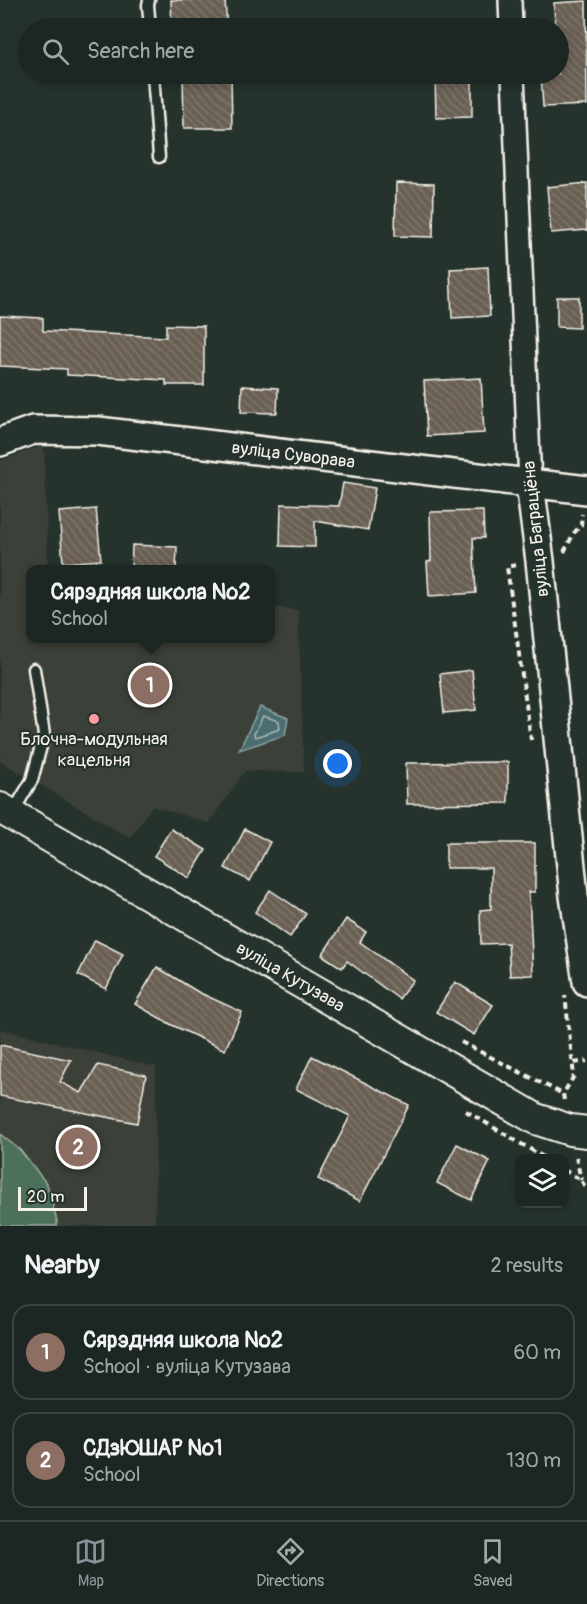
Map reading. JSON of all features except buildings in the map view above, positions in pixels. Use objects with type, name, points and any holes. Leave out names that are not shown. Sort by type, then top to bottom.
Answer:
[{"type":"main road","name":"вуліца Кутузава","points":[[6,811],[536,1119],[570,1130],[587,1132]]},
{"type":"street","points":[[510,0],[511,18]]},
{"type":"street","name":"вуліца Баграціёна","points":[[513,84],[530,484],[574,896],[587,982]]},
{"type":"street","name":"вуліца Суворава","points":[[0,441],[33,430],[98,431],[587,490]]},
{"type":"lane","points":[[149,0],[149,18]]},
{"type":"lane","points":[[154,84],[159,157]]},
{"type":"lane","points":[[6,811],[32,780],[44,735],[34,669]]},
{"type":"path","points":[[574,1063],[587,1060]]},
{"type":"path","points":[[569,1173],[581,1180],[587,1190]]},
{"type":"shaded area","points":[[44,445],[48,565],[26,565],[26,643],[275,643],[275,608],[298,610],[304,772],[245,771],[209,823],[152,806],[130,838],[0,761],[0,461]]},
{"type":"shaded area","points":[[0,1029],[156,1067],[155,1226],[0,1226]]},
{"type":"green space","points":[[0,1134],[20,1150],[47,1184],[57,1226],[0,1226]]},
{"type":"water","points":[[260,707],[288,718],[285,735],[239,750]]},
{"type":"place","name":"Сярэдняя школа №2","points":[[150,685]]},
{"type":"place","name":"Блочна-модульная кацельня","points":[[94,719]]},
{"type":"place","name":"СДзЮШАР №1","points":[[78,1147]]}]
